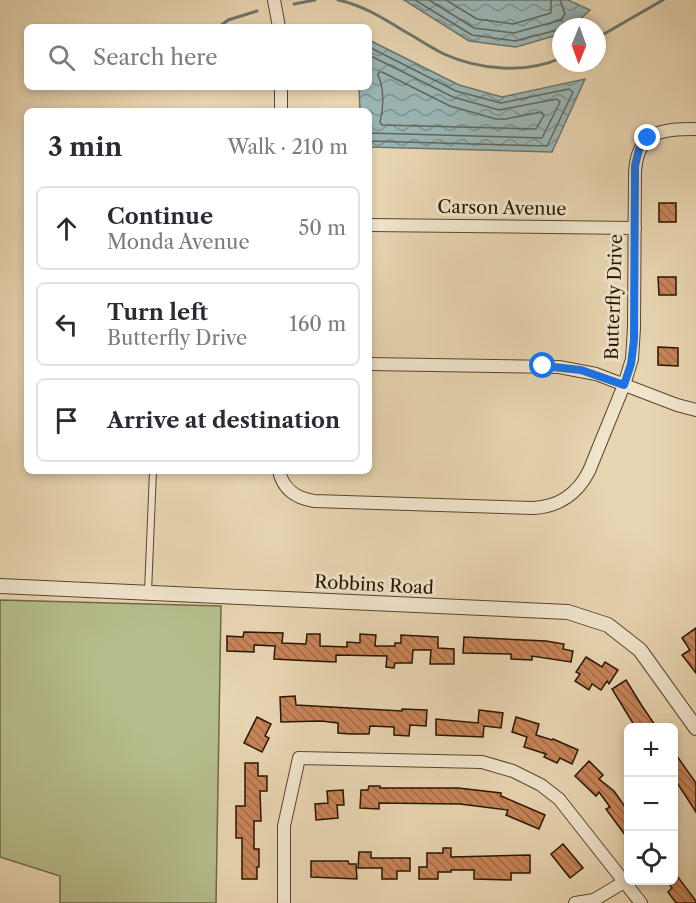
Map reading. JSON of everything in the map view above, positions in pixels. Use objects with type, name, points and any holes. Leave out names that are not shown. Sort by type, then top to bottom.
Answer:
[{"type":"street","points":[[274,0],[278,24]]},
{"type":"street","points":[[281,90],[281,108]]},
{"type":"street","name":"Butterfly Drive","points":[[280,474],[287,489],[299,497],[314,501],[533,508],[549,506],[568,497],[584,481],[631,364],[634,340],[635,166],[640,147],[661,130],[696,129]]},
{"type":"street","name":"Carson Avenue","points":[[372,225],[635,228]]},
{"type":"street","points":[[372,364],[551,366],[588,372],[696,410]]},
{"type":"street","name":"Robbins Road","points":[[0,586],[568,612],[608,626],[640,650],[696,728]]},
{"type":"street","points":[[284,903],[284,825],[299,758],[482,762],[513,771],[541,785],[559,799],[624,882],[594,900],[575,903]]},
{"type":"street","points":[[626,885],[641,903]]},
{"type":"lane","points":[[148,593],[153,474]]},
{"type":"green space","points":[[0,600],[221,606],[216,903],[60,903],[60,876],[0,857]]},
{"type":"water","points":[[404,0],[568,0],[590,10],[582,18],[552,18],[552,37],[516,47],[469,41]]},
{"type":"water","points":[[372,42],[459,85],[502,97],[585,79],[552,152],[372,147],[372,108],[360,108],[359,90],[372,90]]},
{"type":"building","points":[[659,203],[676,203],[676,222],[659,222]]},
{"type":"building","points":[[658,277],[676,277],[676,295],[659,295]]},
{"type":"building","points":[[658,347],[678,348],[678,366],[658,365]]},
{"type":"building","points":[[696,628],[696,673],[682,655],[690,650],[682,638]]},
{"type":"building","points":[[244,632],[283,633],[282,643],[306,644],[307,634],[320,634],[320,646],[347,647],[347,642],[360,643],[360,634],[376,635],[375,646],[395,646],[395,643],[401,643],[401,635],[438,637],[438,648],[454,649],[454,664],[430,664],[431,650],[413,650],[412,663],[395,663],[394,668],[386,667],[387,656],[336,655],[336,662],[274,659],[275,646],[254,645],[254,652],[227,651],[227,636],[243,637]]},
{"type":"building","points":[[464,637],[546,641],[564,644],[563,649],[573,651],[571,662],[532,656],[532,660],[511,659],[511,654],[463,653]]},
{"type":"building","points":[[586,657],[602,667],[605,662],[618,670],[609,684],[607,681],[601,690],[592,684],[589,690],[575,681],[580,674],[576,672]]},
{"type":"building","points":[[626,680],[654,723],[633,723],[612,689]]},
{"type":"building","points":[[295,696],[296,705],[402,711],[402,709],[427,710],[426,726],[410,725],[409,736],[394,735],[394,727],[370,726],[369,734],[350,734],[338,733],[338,723],[281,722],[280,697]]},
{"type":"building","points":[[479,710],[503,713],[501,728],[484,726],[483,737],[436,735],[436,719],[478,723]]},
{"type":"building","points":[[257,717],[271,724],[265,736],[269,738],[262,752],[244,743]]},
{"type":"building","points":[[516,717],[539,724],[536,735],[553,739],[578,750],[572,764],[560,758],[557,763],[544,757],[546,754],[524,747],[527,737],[512,732]]},
{"type":"building","points":[[678,758],[696,783],[696,812],[678,784]]},
{"type":"building","points":[[589,761],[603,775],[599,779],[614,791],[624,805],[624,834],[606,809],[610,807],[599,792],[596,796],[575,776]]},
{"type":"building","points":[[245,763],[258,763],[258,776],[267,776],[267,791],[260,791],[261,821],[254,821],[254,849],[259,849],[257,879],[242,879],[242,838],[236,838],[236,806],[245,806]]},
{"type":"building","points":[[369,786],[458,788],[501,793],[501,796],[545,815],[539,829],[506,815],[508,810],[460,804],[379,803],[379,809],[360,808],[361,790],[368,790]]},
{"type":"building","points":[[343,790],[344,805],[337,805],[338,818],[316,820],[315,804],[328,803],[327,791]]},
{"type":"building","points":[[563,844],[583,868],[570,878],[551,854]]},
{"type":"building","points":[[443,848],[451,848],[451,857],[530,855],[530,873],[511,873],[511,880],[474,879],[474,870],[451,870],[451,872],[438,872],[438,879],[419,879],[419,867],[427,867],[427,853],[443,853]]},
{"type":"building","points":[[359,852],[371,852],[371,858],[410,858],[410,871],[397,871],[397,879],[382,879],[382,868],[358,868]]},
{"type":"building","points":[[311,861],[348,861],[349,864],[356,864],[357,879],[311,877]]},
{"type":"building","points":[[678,877],[696,903],[676,903],[668,892],[672,888],[670,885],[678,885]]},
{"type":"waterway","points":[[294,4],[315,0]]},
{"type":"waterway","points":[[338,0],[372,12],[444,54],[472,64],[518,68],[552,61]]},
{"type":"waterway","points":[[606,33],[663,0]]},
{"type":"waterway","points":[[223,24],[228,20],[257,11]]},
{"type":"route","points":[[543,366],[581,370],[624,385],[633,356],[634,340],[635,166],[639,149],[648,138]]}]
